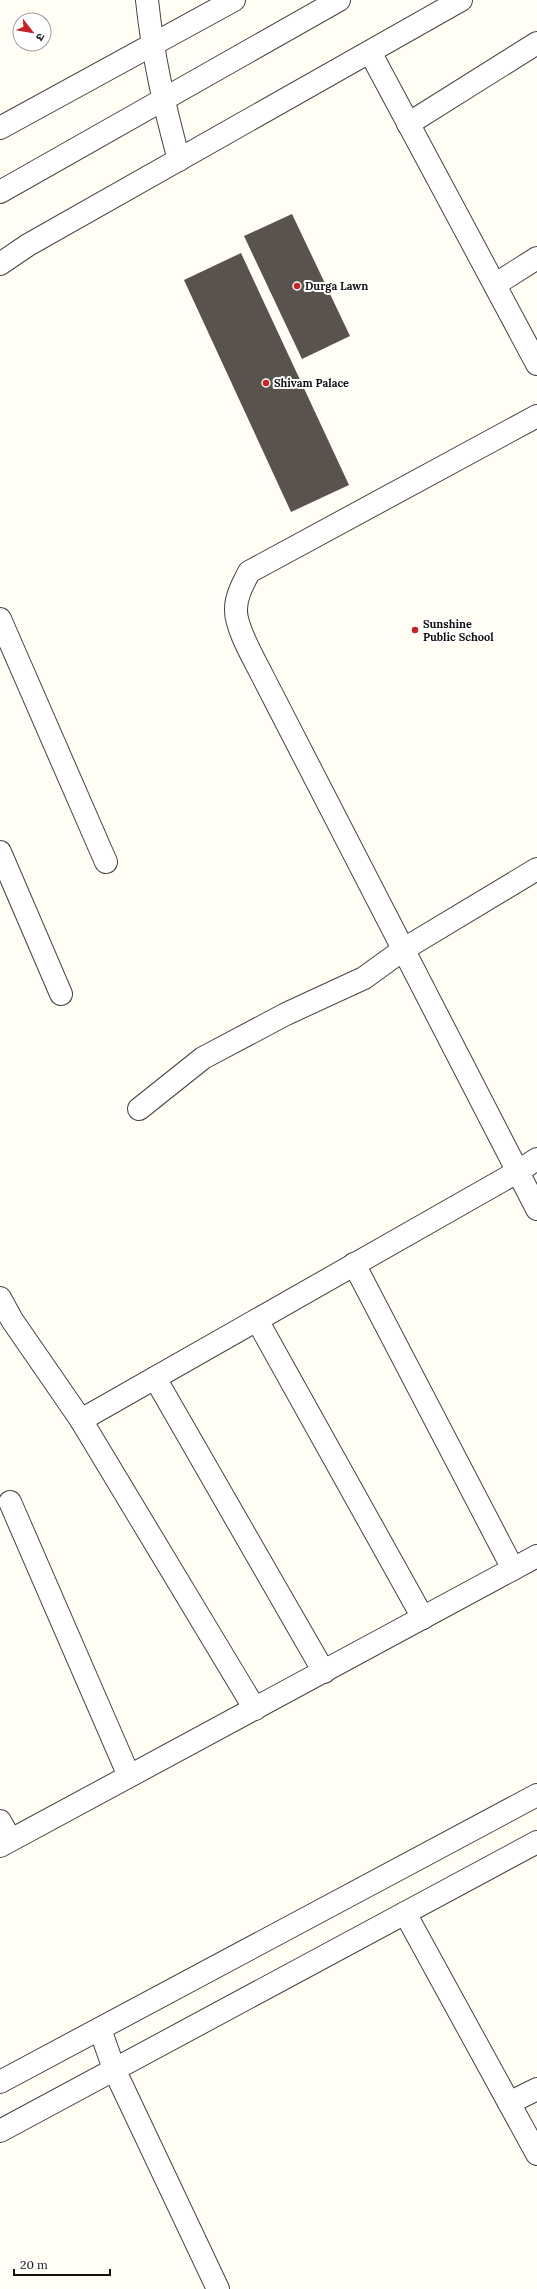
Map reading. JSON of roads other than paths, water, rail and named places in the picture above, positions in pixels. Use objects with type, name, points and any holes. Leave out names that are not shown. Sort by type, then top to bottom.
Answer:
[{"type":"street","points":[[147,0],[152,45],[162,101],[180,160]]},
{"type":"street","points":[[0,128],[234,0]]},
{"type":"street","points":[[0,192],[339,0]]},
{"type":"street","points":[[0,264],[28,245],[461,0]]},
{"type":"street","points":[[408,124],[537,43]]},
{"type":"street","points":[[370,52],[496,284],[537,364]]},
{"type":"street","points":[[496,284],[537,258]]},
{"type":"street","points":[[537,416],[249,572],[240,587],[235,610],[249,649],[537,1210]]},
{"type":"street","points":[[0,619],[106,862]]},
{"type":"street","points":[[0,852],[61,994]]},
{"type":"street","points":[[139,1109],[203,1058],[286,1014],[364,978],[404,949],[537,868]]},
{"type":"street","points":[[81,1420],[517,1172],[537,1159]]},
{"type":"street","points":[[354,1264],[513,1569]]},
{"type":"street","points":[[0,1298],[12,1320],[81,1420],[256,1709]]},
{"type":"street","points":[[257,1320],[423,1618]]},
{"type":"street","points":[[155,1378],[324,1672]]},
{"type":"street","points":[[10,1502],[129,1776]]},
{"type":"street","points":[[4,1835],[129,1776],[256,1709],[537,1556]]},
{"type":"street","points":[[0,2082],[537,1795]]},
{"type":"street","points":[[0,2131],[114,2068],[537,1842]]},
{"type":"street","points":[[405,1913],[537,2154]]},
{"type":"street","points":[[100,2029],[114,2068],[218,2289]]},
{"type":"street","points":[[509,2103],[537,2089]]},
{"type":"place","name":"Durga Lawn","points":[[297,286]]},
{"type":"place","name":"Shivam Palace","points":[[266,383]]},
{"type":"place","name":"Sunshine Public School","points":[[415,630]]}]
